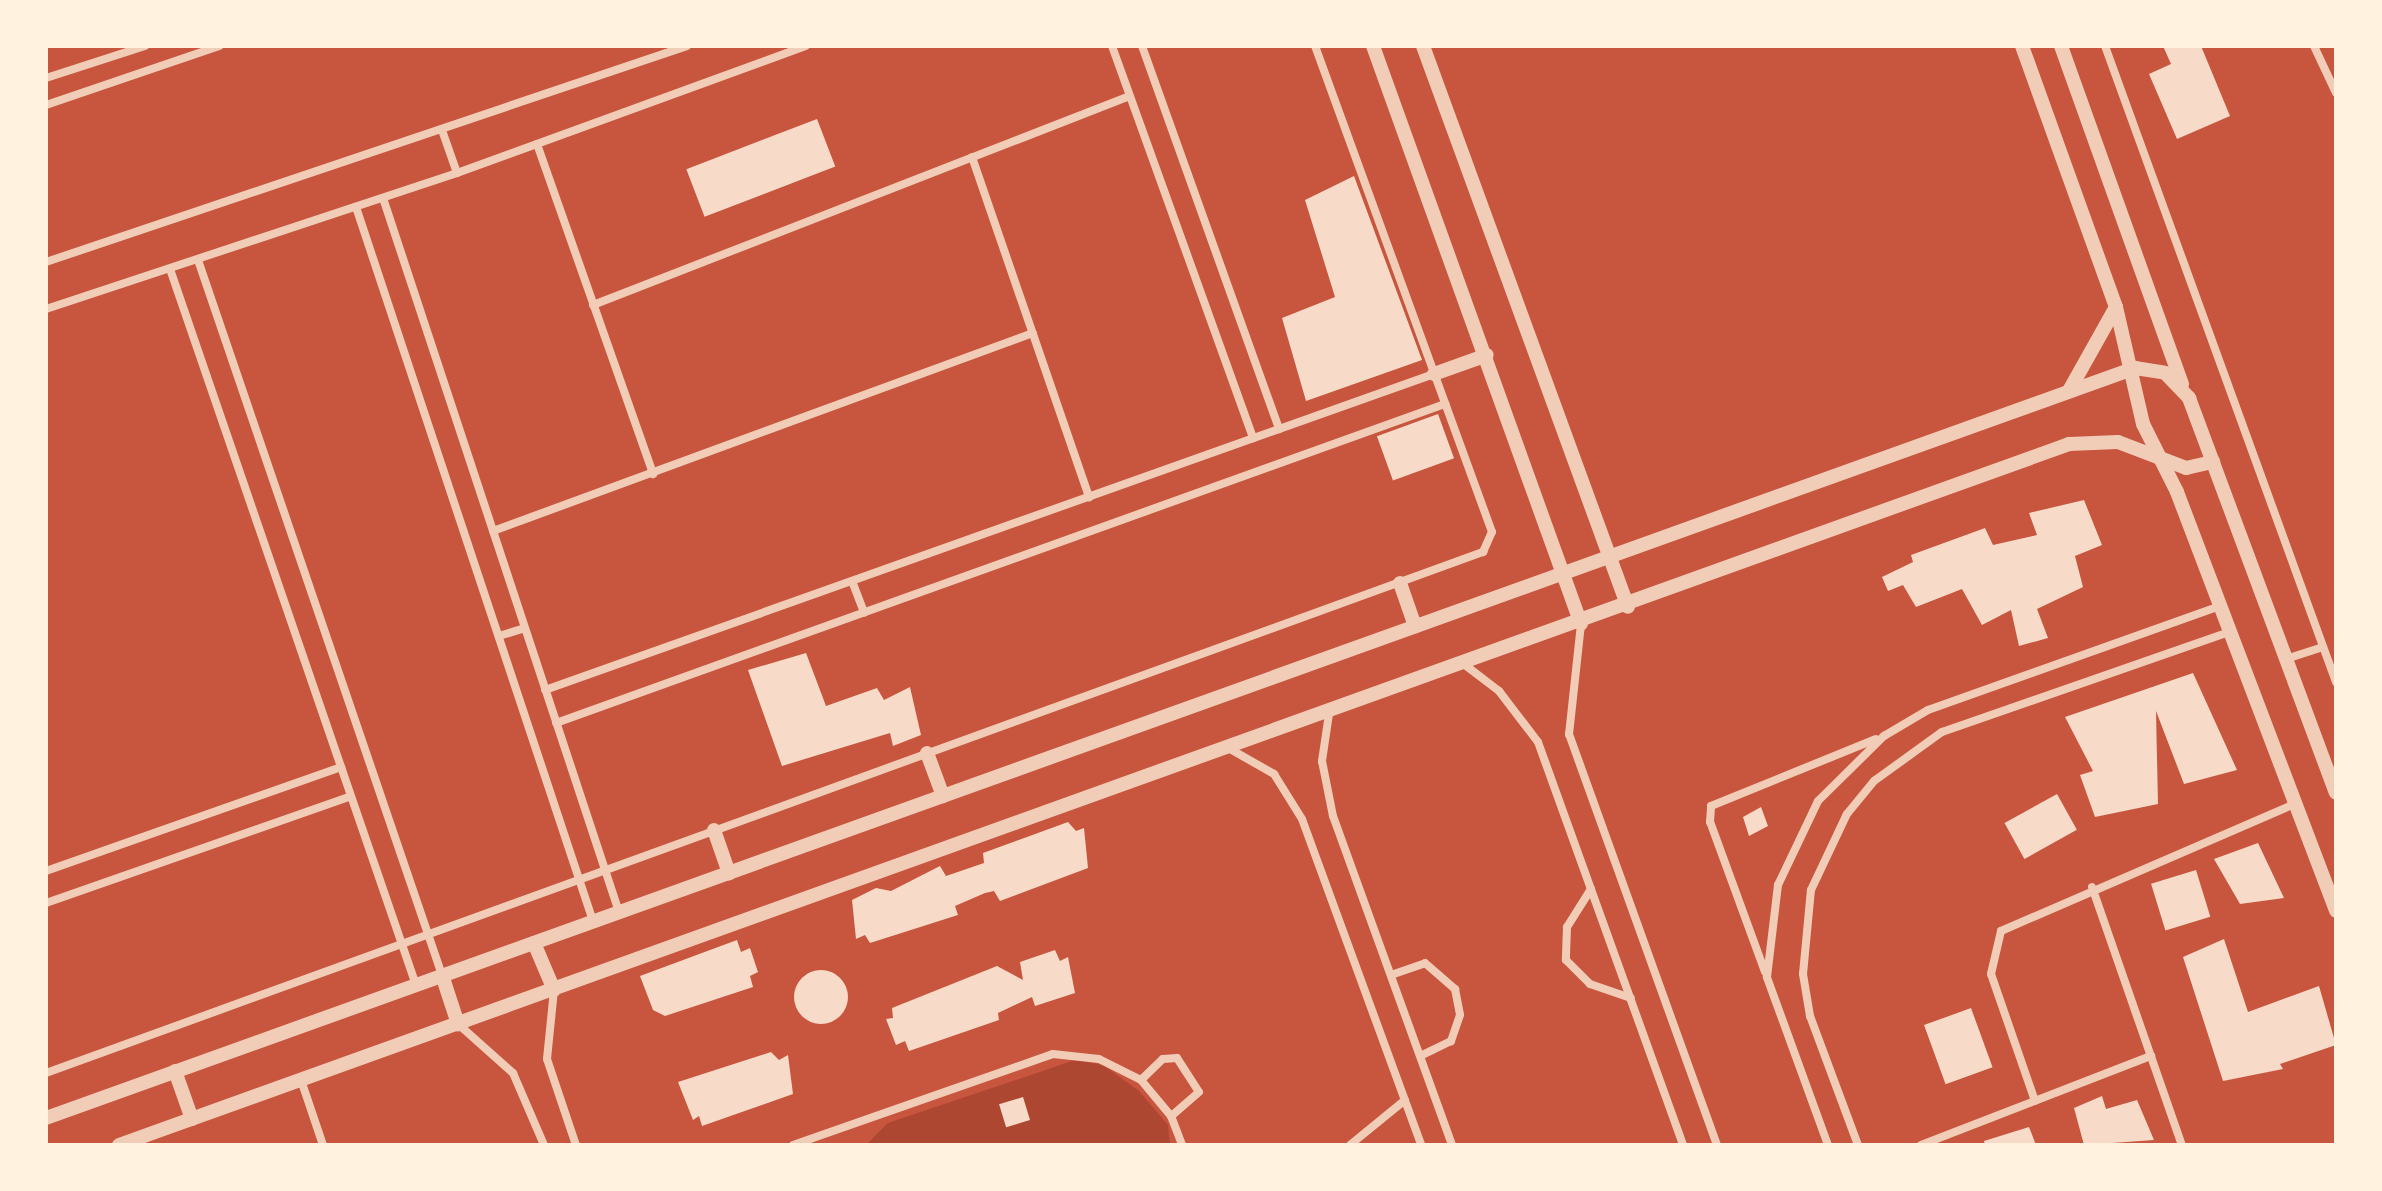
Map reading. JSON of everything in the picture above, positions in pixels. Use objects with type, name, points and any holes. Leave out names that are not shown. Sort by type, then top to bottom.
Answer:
[{"type":"street","points":[[46,78],[145,46]]},
{"type":"street","points":[[46,105],[219,46]]},
{"type":"street","points":[[46,262],[443,133],[687,46]]},
{"type":"street","points":[[46,309],[457,173],[806,46]]},
{"type":"street","points":[[1112,46],[1253,438]]},
{"type":"street","points":[[1142,46],[1279,429]]},
{"type":"street","points":[[46,1073],[1483,552],[1492,537],[1315,46]]},
{"type":"street","points":[[1373,46],[1487,355],[1581,624],[1569,734],[1717,1145]]},
{"type":"street","points":[[1423,46],[1628,607]]},
{"type":"street","points":[[2022,46],[2116,307],[2135,368],[2138,406],[2220,606],[2336,911]]},
{"type":"street","points":[[2061,46],[2183,388],[2336,793]]},
{"type":"street","points":[[2105,46],[2336,682]]},
{"type":"street","points":[[2314,46],[2336,93]]},
{"type":"street","points":[[593,305],[1130,96]]},
{"type":"street","points":[[443,133],[457,173]]},
{"type":"street","points":[[537,144],[653,474]]},
{"type":"street","points":[[972,157],[1089,497]]},
{"type":"street","points":[[383,198],[619,912]]},
{"type":"street","points":[[356,207],[593,921]]},
{"type":"street","points":[[198,260],[458,1024],[513,1073],[544,1145]]},
{"type":"street","points":[[170,269],[416,985]]},
{"type":"street","points":[[2068,391],[2116,307]]},
{"type":"street","points":[[493,531],[1033,333]]},
{"type":"street","points":[[545,690],[1487,355]]},
{"type":"street","points":[[46,1118],[2135,368],[2165,373],[2183,388]]},
{"type":"street","points":[[556,723],[1445,404]]},
{"type":"street","points":[[119,1145],[1581,624],[2069,444],[2118,442],[2186,468],[2213,462]]},
{"type":"street","points":[[852,581],[864,613]]},
{"type":"street","points":[[1400,583],[1415,626]]},
{"type":"street","points":[[1767,977],[1778,885],[1794,841],[1848,765],[1884,736],[1928,710],[2220,606]]},
{"type":"street","points":[[499,636],[525,628]]},
{"type":"street","points":[[1858,1145],[1810,1016],[1803,974],[1811,890],[1847,814],[1884,772],[1942,732],[2229,632]]},
{"type":"street","points":[[2286,659],[2323,647]]},
{"type":"street","points":[[1465,665],[1499,691],[1538,742],[1683,1145]]},
{"type":"street","points":[[1329,714],[1322,733],[1326,789],[1452,1145]]},
{"type":"street","points":[[1828,1145],[1710,822],[1711,806],[1884,736]]},
{"type":"street","points":[[1230,749],[1274,774],[1302,819],[1421,1145]]},
{"type":"street","points":[[927,753],[943,796]]},
{"type":"street","points":[[46,871],[341,767]]},
{"type":"street","points":[[46,903],[351,796]]},
{"type":"street","points":[[2035,1101],[1991,974],[1993,944],[2013,921],[2295,804]]},
{"type":"street","points":[[714,830],[729,873]]},
{"type":"street","points":[[2092,887],[2182,1145]]},
{"type":"street","points":[[1591,889],[1567,927],[1566,960],[1590,984],[1631,998]]},
{"type":"street","points":[[534,943],[554,990],[547,1059],[576,1145]]},
{"type":"street","points":[[1391,975],[1425,963],[1455,989],[1460,1015],[1451,1041],[1420,1056]]},
{"type":"street","points":[[793,1145],[808,1143],[1053,1054],[1099,1059],[1141,1080],[1171,1116],[1182,1145]]},
{"type":"street","points":[[1921,1145],[2151,1056]]},
{"type":"street","points":[[1141,1080],[1163,1059],[1177,1058],[1199,1092],[1171,1116]]},
{"type":"street","points":[[175,1071],[192,1119]]},
{"type":"street","points":[[301,1080],[323,1145]]},
{"type":"street","points":[[1350,1145],[1405,1100]]},
{"type":"shaded area","points":[[1075,1060],[1103,1065],[1139,1091],[1168,1125],[1170,1145],[866,1145],[888,1123]]},
{"type":"building","points":[[2163,46],[2201,46],[2230,116],[2177,139],[2149,74],[2171,64]]},
{"type":"building","points":[[817,119],[835,167],[705,217],[686,169]]},
{"type":"building","points":[[1354,176],[1422,360],[1306,401],[1282,318],[1335,297],[1305,200]]},
{"type":"building","points":[[1438,414],[1454,458],[1393,480],[1377,436]]},
{"type":"building","points":[[2084,500],[2102,545],[2075,556],[2083,587],[2037,609],[2048,638],[2019,646],[2011,610],[1982,625],[1962,589],[1916,607],[1903,585],[1888,591],[1882,577],[1913,562],[1911,555],[1985,528],[1993,545],[2037,535],[2029,513]]},
{"type":"building","points":[[806,653],[826,706],[877,688],[884,700],[910,687],[921,735],[893,746],[890,733],[782,766],[748,670]]},
{"type":"building","points":[[2193,673],[2237,770],[2184,784],[2156,711],[2158,804],[2095,817],[2080,775],[2093,771],[2065,717]]},
{"type":"building","points":[[2057,794],[2077,830],[2024,859],[2005,823]]},
{"type":"building","points":[[1761,807],[1768,826],[1749,836],[1743,817]]},
{"type":"building","points":[[1068,822],[1076,831],[1084,828],[1088,868],[1000,901],[994,891],[985,893],[955,906],[958,915],[870,943],[865,935],[856,939],[852,900],[876,888],[891,891],[940,866],[946,876],[984,863],[983,853]]},
{"type":"building","points":[[2258,843],[2284,898],[2240,904],[2214,859]]},
{"type":"building","points":[[2196,870],[2210,917],[2165,931],[2151,884]]},
{"type":"building","points":[[2224,939],[2248,1012],[2319,986],[2336,1045],[2280,1064],[2283,1069],[2223,1081],[2183,957]]},
{"type":"building","points":[[737,940],[741,952],[750,948],[758,972],[750,976],[753,987],[665,1016],[653,1010],[640,976]]},
{"type":"building","points":[[1055,950],[1060,961],[1068,957],[1075,993],[1035,1006],[1032,997],[998,1013],[999,1020],[909,1051],[905,1041],[896,1045],[886,1019],[893,1018],[892,1008],[997,966],[1023,980],[1020,962]]},
{"type":"building","points":[[821,970],[840,978],[848,997],[840,1016],[821,1024],[802,1016],[794,997],[802,978]]},
{"type":"building","points":[[1971,1008],[1993,1067],[1946,1084],[1924,1025]]},
{"type":"building","points":[[771,1052],[779,1060],[788,1055],[793,1094],[702,1126],[699,1116],[693,1120],[678,1082]]},
{"type":"building","points":[[2102,1096],[2106,1109],[2137,1100],[2154,1140],[2084,1145],[2074,1108]]},
{"type":"building","points":[[1023,1097],[1030,1120],[1006,1127],[999,1104]]},
{"type":"building","points":[[2029,1127],[2036,1145],[1985,1145],[1984,1141]]}]
